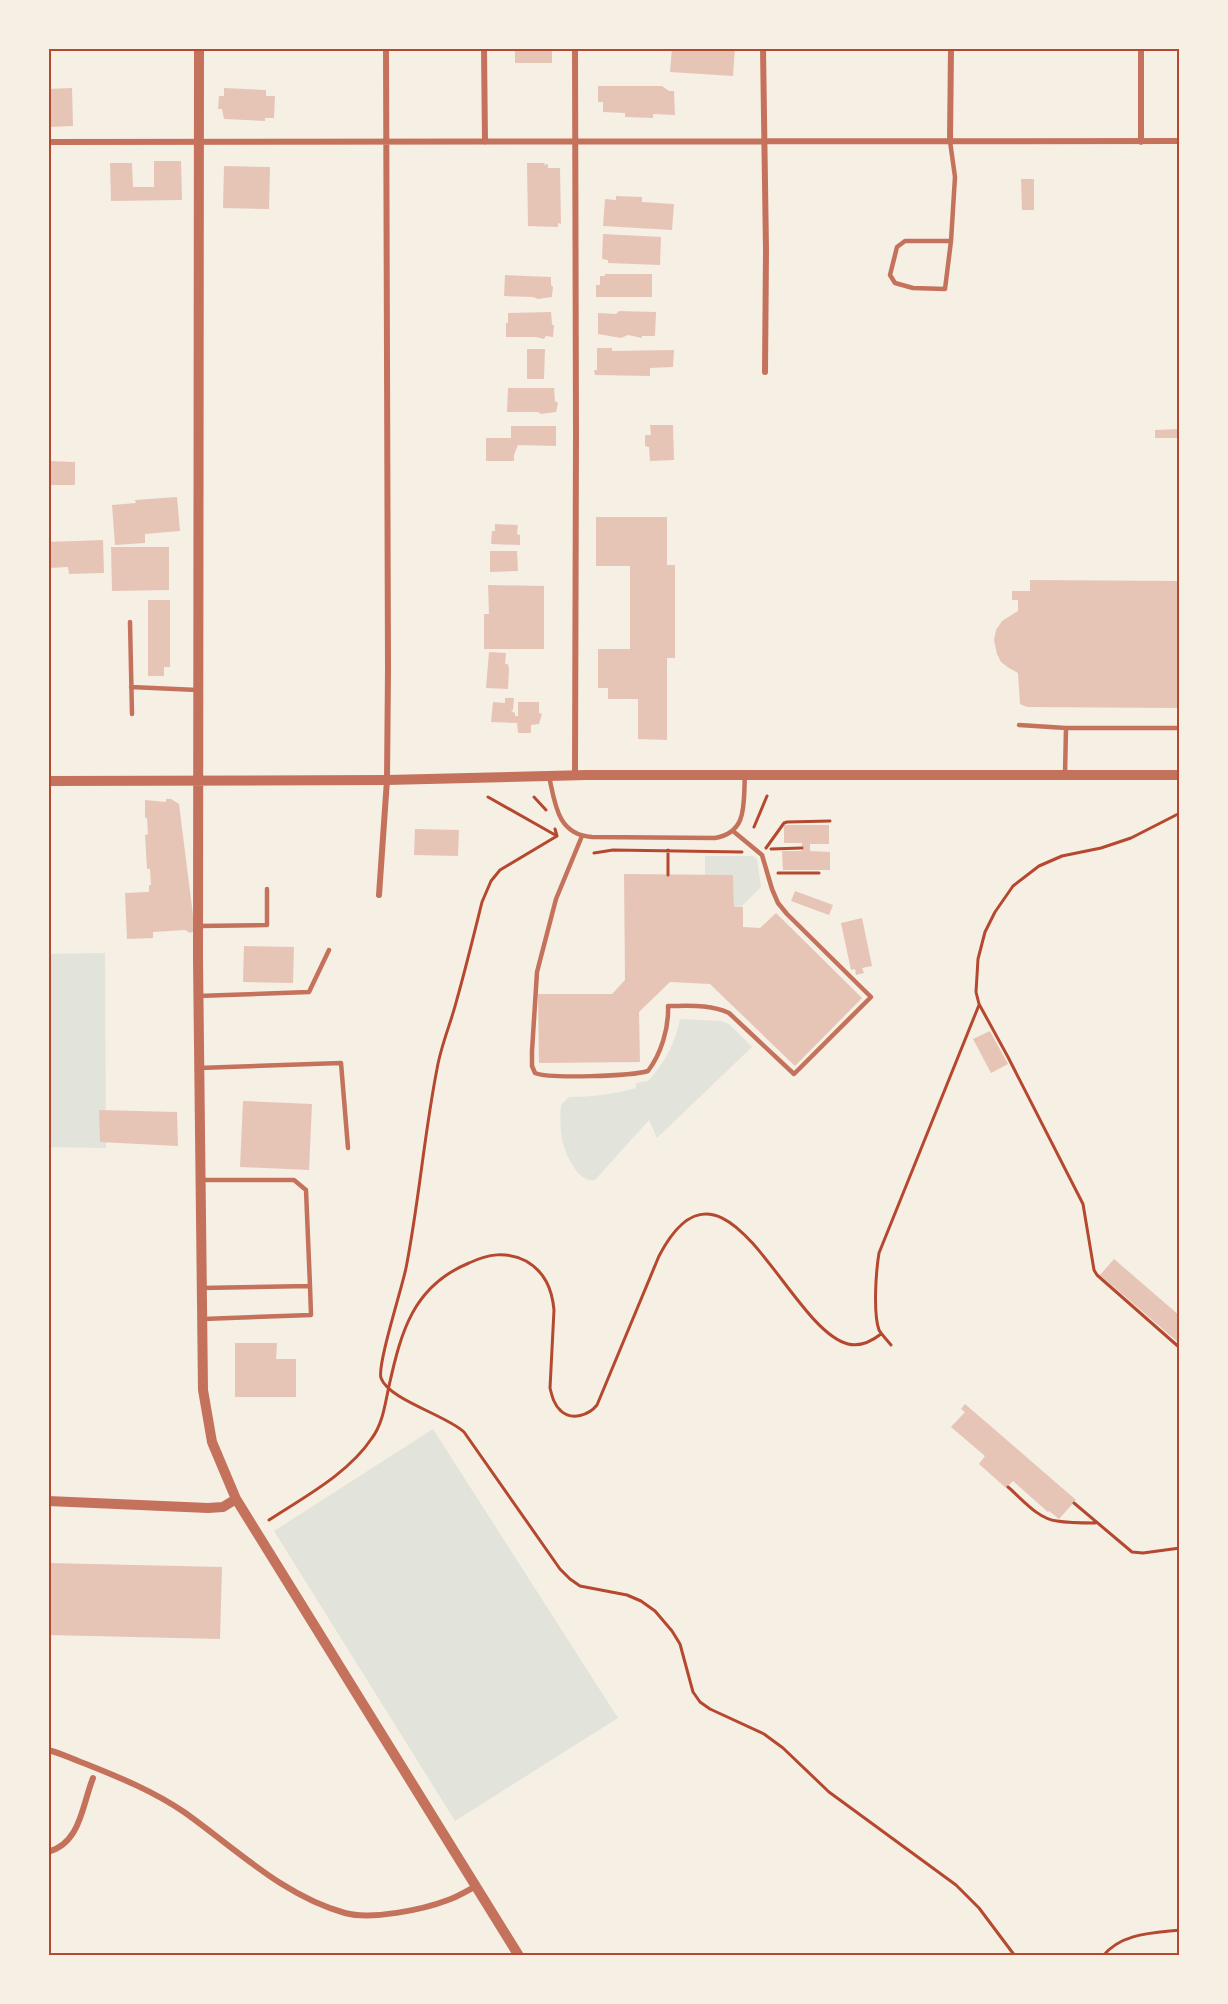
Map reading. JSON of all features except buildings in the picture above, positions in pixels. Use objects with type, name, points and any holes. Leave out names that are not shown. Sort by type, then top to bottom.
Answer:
[{"type":"street","points":[[199,48],[198,996],[203,1390],[212,1442],[236,1499],[519,1956]]},
{"type":"street","points":[[379,895],[387,780],[386,48]]},
{"type":"street","points":[[484,48],[485,142]]},
{"type":"street","points":[[575,48],[575,775]]},
{"type":"street","points":[[763,48],[765,372]]},
{"type":"street","points":[[950,141],[951,48]]},
{"type":"street","points":[[1141,48],[1141,142]]},
{"type":"street","points":[[48,142],[1180,141]]},
{"type":"street","points":[[48,781],[387,780],[575,775],[745,774],[1180,775]]},
{"type":"street","points":[[48,1501],[208,1508],[223,1507],[236,1499]]},
{"type":"street","points":[[48,1750],[130,1781],[154,1793],[183,1812],[259,1870],[322,1905],[346,1913],[371,1915],[426,1907],[448,1900],[476,1886]]},
{"type":"street","points":[[48,1852],[64,1845],[72,1835],[93,1778]]},
{"type":"lane","points":[[950,141],[955,177],[951,241],[945,289],[913,288],[895,283],[890,275],[897,247],[905,241],[951,241]]},
{"type":"lane","points":[[130,622],[132,714]]},
{"type":"lane","points":[[131,687],[200,690]]},
{"type":"lane","points":[[1019,725],[1066,728],[1180,728]]},
{"type":"lane","points":[[1065,775],[1066,728]]},
{"type":"lane","points":[[549,776],[561,818],[572,832],[582,836],[714,838],[733,831],[742,816],[745,774]]},
{"type":"lane","points":[[582,836],[556,899],[537,972],[532,1066],[535,1073],[541,1076],[628,1074],[648,1071],[653,1065],[663,1040],[668,1006],[708,1006],[729,1013],[794,1074],[871,997],[787,914],[778,903],[766,873],[762,855],[733,831]]},
{"type":"lane","points":[[198,926],[267,925],[267,889]]},
{"type":"lane","points":[[198,996],[309,992],[330,950]]},
{"type":"lane","points":[[199,1068],[341,1063],[348,1148]]},
{"type":"lane","points":[[200,1180],[294,1180],[306,1190],[311,1315],[201,1320]]},
{"type":"lane","points":[[201,1288],[310,1286]]},
{"type":"path","points":[[754,827],[767,796]]},
{"type":"path","points":[[488,797],[557,836]]},
{"type":"path","points":[[534,797],[545,810],[557,836]]},
{"type":"path","points":[[1180,813],[1117,843],[1048,860],[1014,886],[995,912],[981,945],[976,977],[979,1005],[1008,1056],[1083,1204],[1094,1270],[1180,1348]]},
{"type":"path","points":[[762,855],[784,823],[830,821]]},
{"type":"path","points":[[557,836],[500,870],[491,881],[482,902],[436,1071],[407,1260],[380,1370],[381,1379],[388,1388],[405,1400],[457,1426],[464,1432],[560,1569],[570,1579],[580,1586],[627,1595],[655,1611],[680,1644],[693,1692],[700,1702],[764,1734],[783,1748],[829,1792],[956,1885],[979,1908],[1015,1956]]},
{"type":"path","points":[[762,855],[775,848],[802,848]]},
{"type":"path","points":[[594,853],[613,850],[744,852]]},
{"type":"path","points":[[668,850],[668,875]]},
{"type":"path","points":[[766,873],[819,873]]},
{"type":"path","points":[[891,1345],[881,1334],[877,1320],[876,1280],[879,1253],[979,1005]]},
{"type":"path","points":[[269,1520],[327,1480],[372,1438],[381,1420],[408,1320],[428,1289],[438,1280],[466,1264],[492,1255],[516,1257],[534,1266],[546,1280],[553,1299],[554,1310],[550,1373],[553,1398],[561,1411],[567,1414],[580,1416],[587,1414],[602,1396],[649,1279],[666,1244],[680,1225],[695,1215],[704,1213],[720,1216],[735,1225],[832,1336],[850,1345],[859,1345],[881,1334]]},
{"type":"path","points":[[1008,1487],[1035,1511],[1048,1519],[1097,1523]]},
{"type":"path","points":[[1074,1503],[1132,1552],[1180,1548]]},
{"type":"path","points":[[1103,1956],[1113,1946],[1124,1940],[1180,1930]]},
{"type":"shaded area","points":[[705,856],[753,856],[757,859],[761,887],[741,907],[734,907],[733,875],[705,875]]},
{"type":"shaded area","points":[[105,953],[106,1148],[48,1147],[48,954]]},
{"type":"shaded area","points":[[680,1019],[722,1021],[730,1025],[752,1047],[657,1138],[649,1120],[595,1180],[583,1177],[569,1159],[562,1139],[561,1105],[569,1097],[619,1092],[636,1088],[636,1083],[648,1081],[668,1052]]},
{"type":"shaded area","points":[[433,1429],[618,1718],[455,1821],[274,1531]]}]
